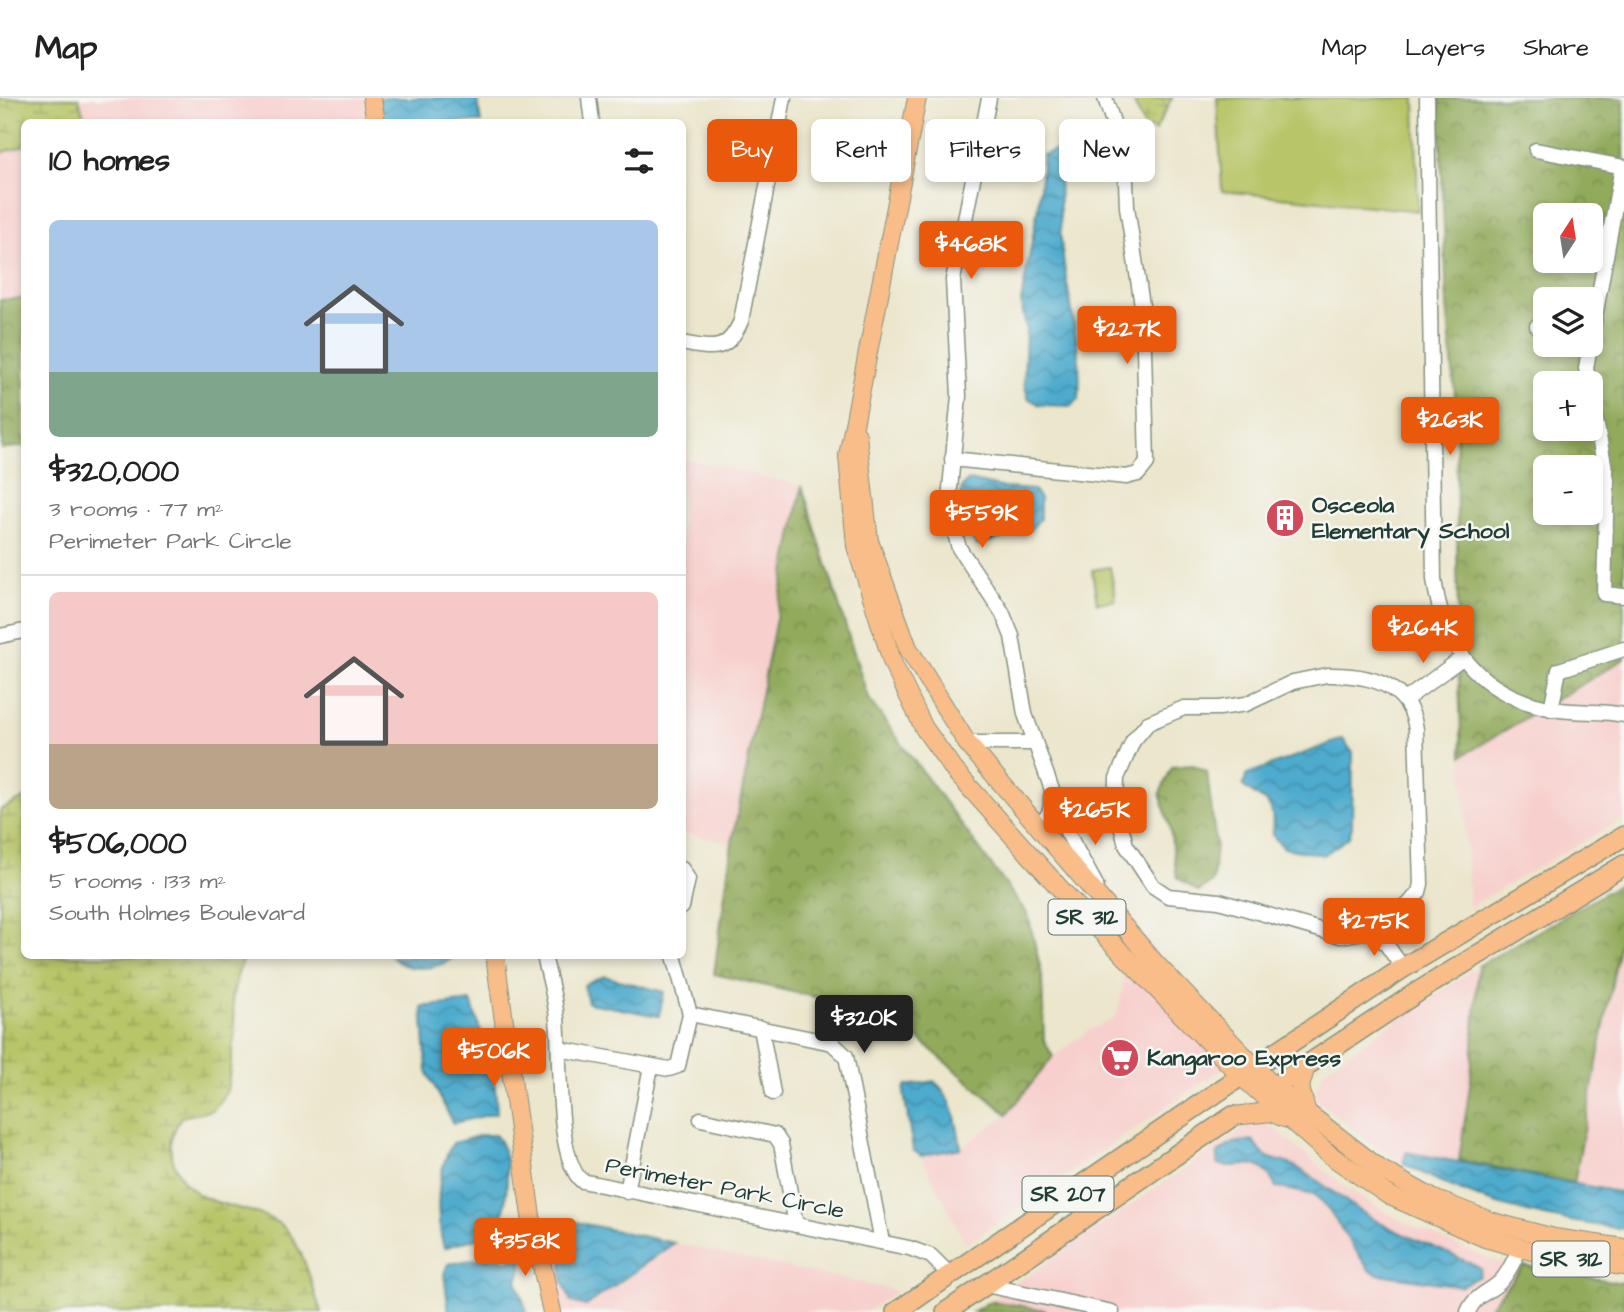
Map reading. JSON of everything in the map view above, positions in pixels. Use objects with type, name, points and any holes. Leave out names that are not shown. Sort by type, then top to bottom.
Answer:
[{"type":"highway","name":"SR 207","points":[[896,1312],[1247,1071],[1403,968],[1624,836]]},
{"type":"highway","name":"SR 207","points":[[1268,1091],[1430,984],[1624,865]]},
{"type":"highway","name":"SR 207","points":[[946,1312],[1233,1116]]},
{"type":"main road","points":[[372,98],[376,119]]},
{"type":"main road","name":"SR 312","points":[[917,98],[862,380],[856,427],[848,456],[856,545],[892,664],[925,728],[954,770],[1064,893],[1268,1091],[1307,1114],[1380,1169],[1434,1199],[1525,1232],[1624,1248]]},
{"type":"main road","name":"SR 312","points":[[856,427],[869,541],[891,608],[908,648],[967,743],[1247,1071]]},
{"type":"main road","points":[[941,751],[950,743],[967,743]]},
{"type":"main road","points":[[495,959],[531,1216],[552,1312]]},
{"type":"main road","points":[[1306,1066],[1300,1087],[1307,1114]]},
{"type":"main road","name":"SR 312","points":[[1268,1091],[1284,1118],[1330,1155],[1388,1195],[1453,1226],[1520,1248],[1624,1266]]},
{"type":"main road","name":"SR 207","points":[[1233,1116],[1268,1091]]},
{"type":"main road","points":[[1233,1116],[1271,1112],[1284,1118]]},
{"type":"main road","points":[[1520,1248],[1533,1240],[1590,1251],[1598,1245]]},
{"type":"street","points":[[589,98],[592,119]]},
{"type":"street","points":[[686,343],[709,348],[720,346],[732,340],[741,321],[784,98]]},
{"type":"street","points":[[989,98],[953,280],[959,396],[948,509],[959,548],[1002,612],[1012,636],[1025,714],[1068,832],[1116,918]]},
{"type":"street","points":[[952,459],[1126,477],[1138,474],[1147,463],[1143,312],[1130,233],[1125,158],[1105,98]]},
{"type":"street","points":[[1427,98],[1434,579],[1441,614],[1462,658],[1500,691],[1530,704],[1551,709],[1624,715]]},
{"type":"street","points":[[1536,150],[1623,167],[1601,287]]},
{"type":"street","points":[[1600,441],[1607,480],[1604,594],[1624,596]]},
{"type":"street","points":[[0,636],[21,632]]},
{"type":"street","points":[[1551,709],[1559,670],[1624,649]]},
{"type":"street","points":[[1405,701],[1462,658]]},
{"type":"street","points":[[1327,675],[1373,680],[1395,690],[1405,701],[1416,729],[1421,884],[1419,892],[1408,905],[1374,928],[1352,935],[1331,934],[1219,901],[1178,899],[1161,892],[1138,867],[1126,845],[1116,807],[1117,778],[1126,753],[1140,731],[1172,710],[1233,707],[1259,699],[1293,682],[1327,675]]},
{"type":"street","points":[[967,743],[1035,743]]},
{"type":"street","points":[[1035,825],[1043,822],[1052,809],[1051,787]]},
{"type":"street","points":[[1374,928],[1403,968]]},
{"type":"street","name":"Perimeter Park Circle","points":[[545,959],[555,1006],[563,1121],[572,1170],[589,1184],[882,1242],[931,1256],[950,1275]]},
{"type":"street","points":[[559,1049],[669,1069],[681,1062],[690,1014],[675,959]]},
{"type":"street","name":"Perimeter Park Circle","points":[[690,1014],[832,1043],[846,1056],[882,1242]]},
{"type":"street","points":[[761,1028],[773,1093]]},
{"type":"street","points":[[627,1192],[652,1066]]},
{"type":"street","points":[[701,1119],[775,1135],[781,1144],[796,1225]]},
{"type":"street","points":[[1468,1312],[1479,1296],[1508,1272],[1520,1248]]},
{"type":"street","points":[[986,1285],[1112,1312]]},
{"type":"shaded area","points":[[79,98],[368,98],[371,119],[84,119]]},
{"type":"shaded area","points":[[21,147],[21,298],[0,300],[0,153]]},
{"type":"shaded area","points":[[686,459],[802,486],[732,843],[686,834]]},
{"type":"shaded area","points":[[1624,659],[1624,818],[1469,907],[1462,756]]},
{"type":"shaded area","points":[[1125,909],[1235,1060],[966,1244],[921,1156],[961,1148],[1007,1114],[1053,1057],[1089,1030],[1114,1019],[1120,1004],[1125,960]]},
{"type":"shaded area","points":[[1624,921],[1624,1193],[1574,1183]]},
{"type":"shaded area","points":[[1478,966],[1471,1078],[1459,1160],[1406,1152],[1403,1163],[1370,1142],[1313,1097],[1325,1069]]},
{"type":"shaded area","points":[[1260,1117],[1347,1189],[1401,1221],[1493,1261],[1523,1266],[1486,1312],[1056,1312],[990,1301]],"holes":[[[1262,1156],[1272,1161],[1284,1161],[1300,1169],[1378,1222],[1426,1247],[1467,1261],[1369,1270],[1323,1202],[1314,1195],[1277,1187],[1264,1169],[1241,1163]]]},
{"type":"shaded area","points":[[535,1213],[562,1219],[562,1279],[618,1286],[674,1243],[897,1291],[866,1312],[556,1312]]},
{"type":"green space","points":[[0,98],[79,98],[84,119],[21,119],[21,147],[0,153]]},
{"type":"green space","points":[[1132,98],[1172,98],[1155,131],[1155,119],[1141,119]]},
{"type":"green space","points":[[1217,98],[1415,98],[1418,211],[1222,191]]},
{"type":"green space","points":[[1439,98],[1624,98],[1624,659],[1462,756],[1458,659],[1456,407],[1447,304]]},
{"type":"green space","points":[[21,298],[21,446],[2,449],[0,300]]},
{"type":"green space","points":[[802,486],[868,698],[1028,915],[1042,975],[1044,1040],[1053,1057],[1007,1114],[889,1014],[714,974],[732,843]]},
{"type":"green space","points":[[1110,567],[1116,600],[1097,603],[1092,570]]},
{"type":"green space","points":[[1193,765],[1207,772],[1216,846],[1213,881],[1199,892],[1177,877],[1170,828],[1160,793],[1172,767]]},
{"type":"green space","points":[[21,800],[21,959],[242,959],[232,996],[235,1031],[227,1091],[213,1110],[181,1117],[172,1139],[172,1157],[183,1179],[194,1191],[206,1198],[266,1217],[288,1232],[306,1265],[321,1312],[0,1312],[0,810]]},
{"type":"green space","points":[[1624,882],[1624,921],[1574,1183],[1459,1160],[1471,1078],[1478,966]]},
{"type":"green space","points":[[1523,1266],[1624,1283],[1624,1312],[1486,1312]]},
{"type":"green space","points":[[990,1301],[1046,1310],[1046,1312],[973,1312]]},
{"type":"water","points":[[377,98],[477,98],[480,119],[380,119]]},
{"type":"water","points":[[1056,150],[1059,164],[1062,250],[1080,380],[1079,399],[1071,406],[1040,405],[1028,398],[1024,382],[1026,328],[1021,302],[1040,182],[1045,182],[1045,154]]},
{"type":"water","points":[[969,480],[1004,488],[1034,490],[1040,499],[1040,519],[1030,530],[977,545],[968,531],[961,510],[962,486]]},
{"type":"water","points":[[1343,739],[1353,753],[1352,826],[1349,837],[1324,855],[1284,848],[1272,835],[1272,814],[1267,803],[1243,786],[1247,774]]},
{"type":"water","points":[[394,959],[451,959],[423,968]]},
{"type":"water","points":[[604,976],[664,992],[659,1016],[588,1003],[584,985]]},
{"type":"water","points":[[471,1001],[494,1073],[497,1113],[453,1123],[427,1072],[422,1007]]},
{"type":"water","points":[[934,1081],[941,1087],[950,1103],[961,1148],[921,1156],[913,1150],[905,1086]]},
{"type":"water","points":[[481,1135],[495,1135],[505,1154],[507,1181],[500,1231],[444,1248],[438,1208],[443,1166],[453,1143]]},
{"type":"water","points":[[1253,1140],[1263,1154],[1300,1169],[1371,1218],[1481,1269],[1479,1276],[1461,1286],[1378,1274],[1369,1270],[1323,1202],[1314,1195],[1276,1187],[1269,1175],[1256,1165],[1217,1164],[1218,1153],[1233,1143]]},
{"type":"water","points":[[1406,1152],[1624,1193],[1624,1229],[1536,1214],[1484,1199],[1403,1163]]},
{"type":"water","points":[[562,1219],[674,1243],[586,1306],[571,1302],[562,1279]]},
{"type":"water","points":[[519,1238],[527,1246],[517,1283],[527,1312],[449,1312],[444,1274],[448,1264],[494,1256],[508,1261],[513,1257],[514,1241]]},
{"type":"place","name":"Osceola Elementary School","points":[[1285,518]]},
{"type":"place","name":"Kangaroo Express","points":[[1120,1058]]}]
